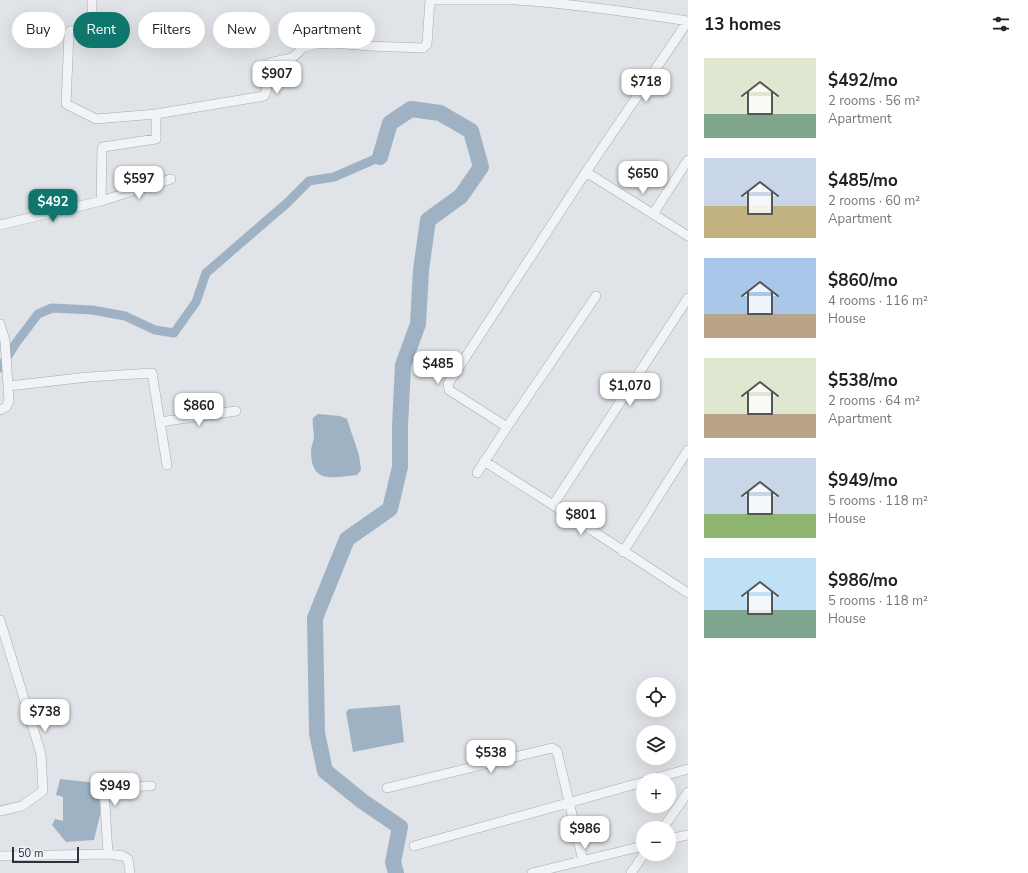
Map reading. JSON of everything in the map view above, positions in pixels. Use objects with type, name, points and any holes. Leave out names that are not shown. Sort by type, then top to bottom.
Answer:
[{"type":"street","points":[[92,0],[92,30],[70,31],[69,33],[66,104],[96,119],[156,114],[264,96],[266,93],[266,67],[269,63],[292,58],[304,47],[317,44],[332,43],[423,48],[427,44],[430,0],[515,0],[554,2],[688,21],[586,172],[448,384],[449,390],[507,427]]},
{"type":"street","points":[[101,201],[103,147],[156,139],[156,114]]},
{"type":"street","points":[[653,214],[688,160]]},
{"type":"street","points":[[586,172],[688,236]]},
{"type":"street","points":[[0,225],[101,201],[170,179]]},
{"type":"street","points":[[477,473],[596,296]]},
{"type":"street","points":[[553,505],[688,298]]},
{"type":"street","points":[[0,324],[5,341],[9,386],[9,401],[6,406],[0,410]]},
{"type":"street","points":[[9,386],[88,377],[152,374],[167,465]]},
{"type":"street","points":[[160,422],[236,411]]},
{"type":"street","points":[[624,552],[688,450]]},
{"type":"street","points":[[484,461],[688,593]]},
{"type":"street","points":[[0,620],[41,754],[43,791],[22,806],[0,811]]},
{"type":"street","points":[[387,788],[552,748],[557,751],[568,803],[583,861]]},
{"type":"street","points":[[674,773],[688,769]]},
{"type":"street","points":[[414,846],[636,784]]},
{"type":"street","points":[[108,854],[104,789],[106,787],[152,786]]},
{"type":"street","points":[[668,821],[688,792]]},
{"type":"street","points":[[676,838],[688,835]]},
{"type":"street","points":[[532,873],[636,848]]},
{"type":"street","points":[[0,856],[108,854],[125,857],[128,859],[130,873]]},
{"type":"street","points":[[631,873],[639,861]]},
{"type":"water","points":[[318,414],[340,416],[347,419],[359,455],[361,470],[357,475],[340,477],[325,476],[319,474],[315,469],[312,462],[311,451],[314,436],[313,418]]},
{"type":"water","points":[[400,705],[404,742],[353,752],[346,712],[349,709]]},
{"type":"water","points":[[60,779],[97,783],[101,811],[94,840],[66,842],[52,825],[55,819],[63,821],[63,797],[56,795]]},
{"type":"waterway","points":[[380,157],[390,123],[411,109],[440,113],[471,131],[481,167],[461,196],[428,220],[421,270],[418,324],[403,365],[400,426],[400,467],[390,509],[347,539],[315,618],[317,733],[325,771],[362,801],[400,827],[393,862],[396,873]]},
{"type":"waterway","points":[[0,368],[16,343],[38,314],[52,308],[92,310],[125,316],[155,330],[174,333],[196,302],[206,273],[287,203],[309,181],[334,177],[380,157]]}]
